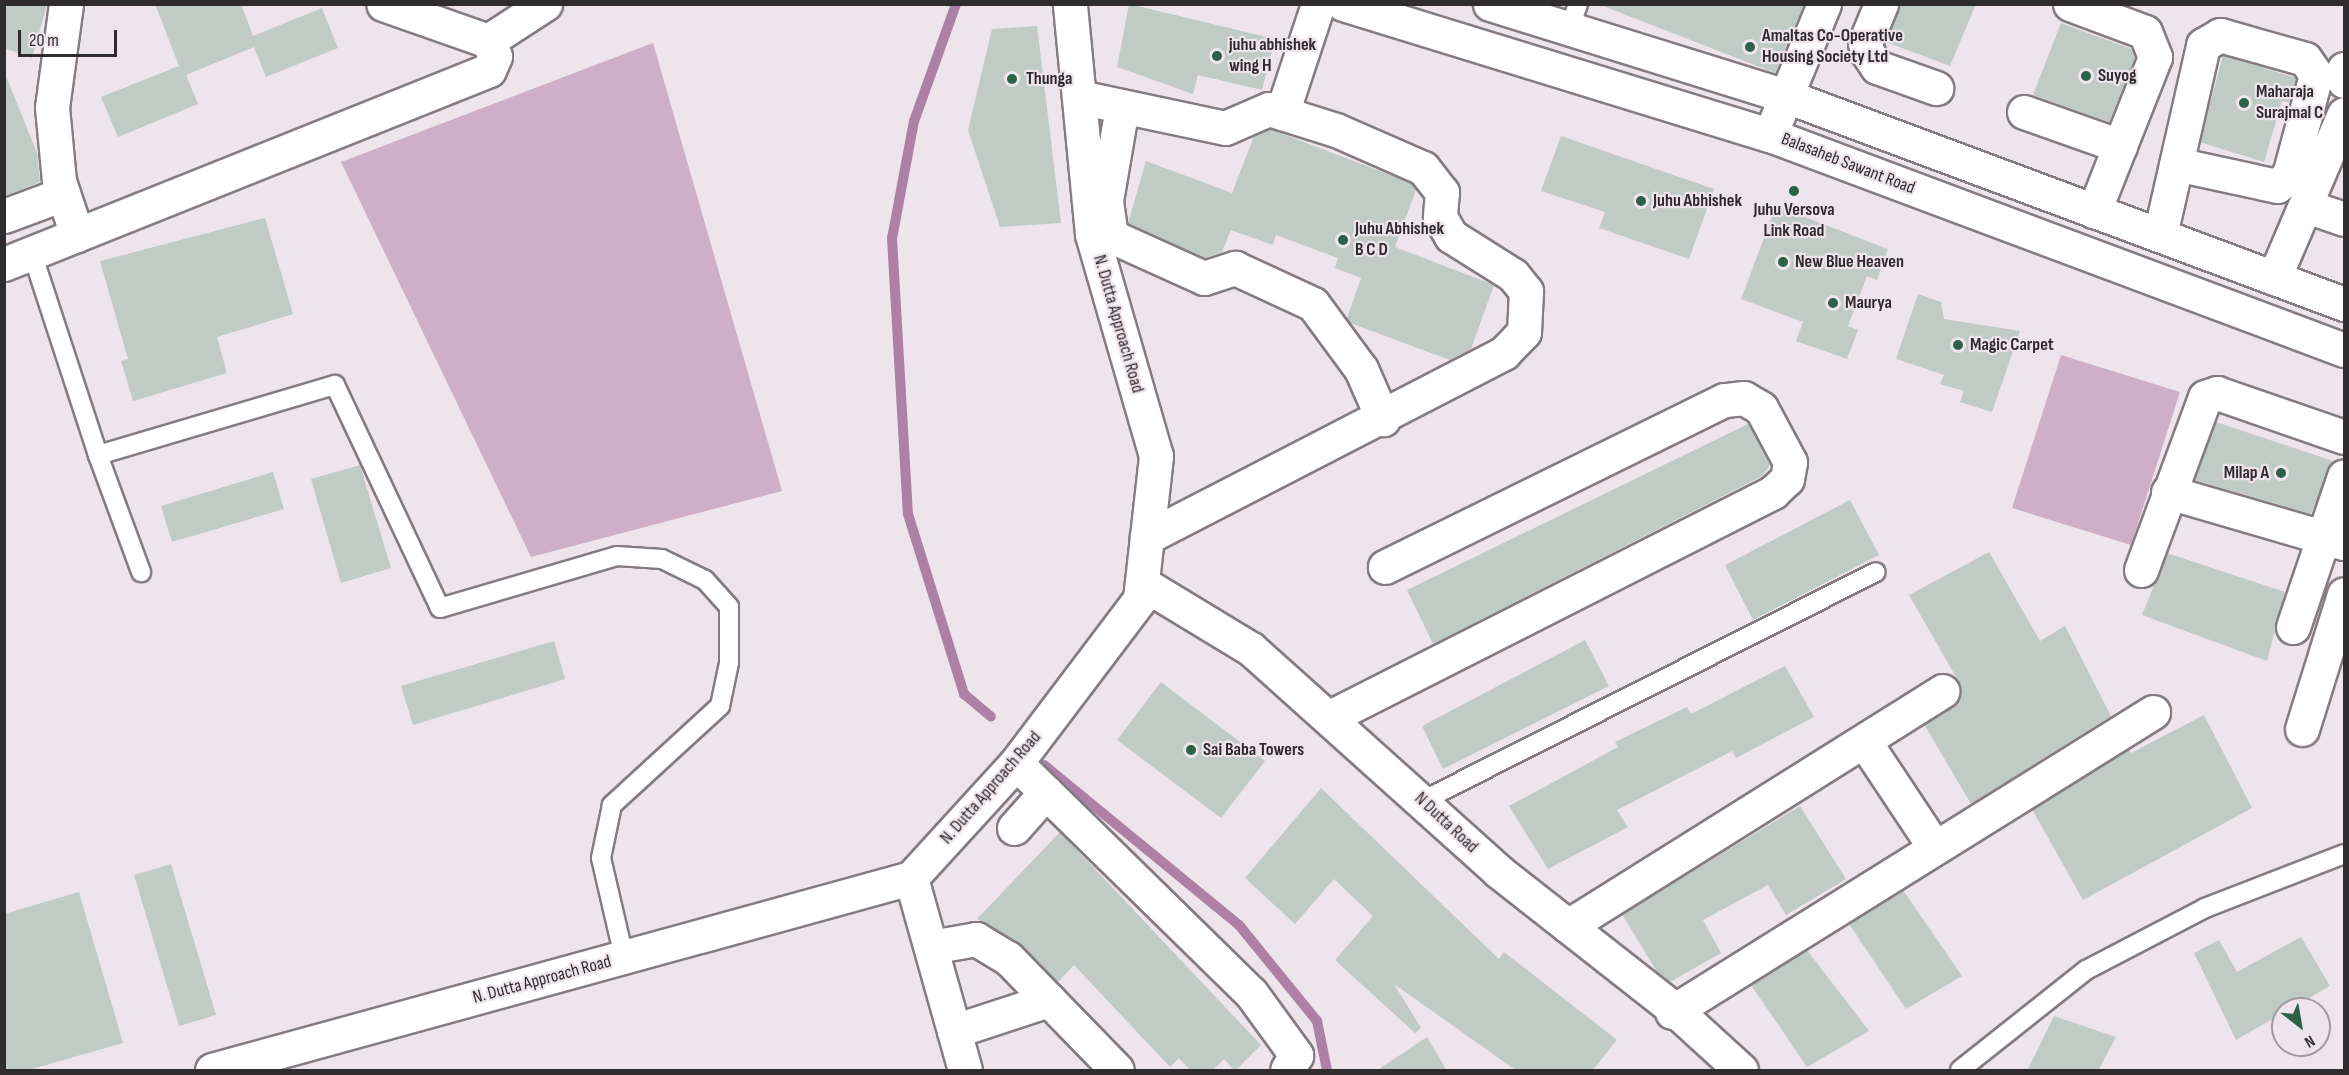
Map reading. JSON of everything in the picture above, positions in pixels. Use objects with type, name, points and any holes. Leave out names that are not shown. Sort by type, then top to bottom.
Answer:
[{"type":"street","points":[[66,4],[52,107],[63,194],[77,235]]},
{"type":"street","points":[[63,194],[11,214],[18,259],[489,70],[495,56],[488,42],[383,4]]},
{"type":"street","points":[[488,42],[545,4]]},
{"type":"street","name":"N. Dutta Approach Road","points":[[212,1071],[910,878],[1016,763],[1140,599],[1156,456],[1102,235],[1079,97],[1070,4]]},
{"type":"street","points":[[1282,113],[1318,4]]},
{"type":"street","name":"Balasaheb Sawant Road","points":[[1343,4],[1770,135],[2344,350]]},
{"type":"street","points":[[1490,4],[1574,17],[2344,304]]},
{"type":"street","points":[[1770,135],[1824,4]]},
{"type":"street","points":[[1881,4],[1865,43],[1867,52],[1877,67],[1936,88]]},
{"type":"street","points":[[2070,4],[2145,32],[2156,57],[2094,211]]},
{"type":"street","points":[[2160,235],[2176,164],[2203,45],[2220,35],[2305,59],[2316,75],[2289,175],[2277,186],[2176,164]]},
{"type":"street","points":[[2344,69],[2344,81]]},
{"type":"street","points":[[1079,97],[1225,128],[1269,109],[1423,168],[1442,192],[1440,217],[1451,236],[1514,275],[1526,291],[1524,332],[1504,353],[1383,419],[1147,537]]},
{"type":"street","points":[[1122,107],[1102,235],[1204,278],[1235,268],[1312,304],[1361,369],[1383,419]]},
{"type":"street","points":[[2024,112],[2120,146]]},
{"type":"street","points":[[2274,278],[2344,114]]},
{"type":"street","points":[[2306,206],[2344,219]]},
{"type":"street","points":[[2141,570],[2198,407],[2212,395],[2344,437]]},
{"type":"street","points":[[1330,717],[1773,492],[1787,479],[1790,462],[1761,408],[1744,398],[1724,400],[1385,567]]},
{"type":"street","points":[[2293,627],[2334,540],[2344,476]]},
{"type":"street","points":[[2168,492],[2334,540]]},
{"type":"street","name":"N Dutta Road","points":[[1142,583],[1251,649],[1422,801],[1741,1071]]},
{"type":"street","points":[[2302,729],[2344,594]]},
{"type":"street","points":[[1568,926],[1942,691]]},
{"type":"street","points":[[1672,1012],[2153,712]]},
{"type":"street","points":[[1864,741],[1935,848]]},
{"type":"street","points":[[1016,763],[1251,993],[1296,1055],[1287,1071]]},
{"type":"street","points":[[1014,828],[1046,792]]},
{"type":"street","points":[[910,878],[965,1071]]},
{"type":"street","points":[[931,947],[976,939],[1008,958],[1117,1071]]},
{"type":"street","points":[[954,1031],[1049,1000]]},
{"type":"lane","points":[[18,259],[98,455],[141,572]]},
{"type":"lane","points":[[98,455],[335,385],[440,608],[617,556],[662,559],[705,580],[729,607],[729,663],[720,706],[612,805],[601,858],[624,957]]},
{"type":"lane","points":[[1422,801],[1876,572]]},
{"type":"lane","points":[[1960,1071],[2086,970],[2205,908],[2344,854]]},
{"type":"shaded area","points":[[653,43],[782,491],[531,557],[341,162]]},
{"type":"shaded area","points":[[2061,355],[2180,392],[2131,545],[2012,508]]},
{"type":"building","points":[[4,4],[47,4],[32,58],[4,48]]},
{"type":"building","points":[[155,4],[241,4],[253,36],[322,8],[338,48],[266,77],[254,47],[186,75],[198,104],[118,137],[101,97],[179,66]]},
{"type":"building","name":"juhu abhishek wing H","points":[[1129,4],[1275,39],[1262,90],[1198,75],[1193,94],[1117,67]]},
{"type":"building","name":"Amaltas Co-Operative Housing Society Ltd","points":[[1598,4],[1804,4],[1775,73]]},
{"type":"building","points":[[1899,4],[1976,4],[1950,66],[1886,42]]},
{"type":"building","name":"Suyog","points":[[2061,23],[2131,49],[2135,57],[2109,122],[2033,95]]},
{"type":"building","name":"Thunga","points":[[1037,26],[1061,223],[1000,227],[968,130],[992,29]]},
{"type":"building","name":"Maharaja Surajmal C","points":[[2223,55],[2296,78],[2289,103],[2282,101],[2264,162],[2200,142]]},
{"type":"building","points":[[4,71],[37,153],[40,182],[4,196]]},
{"type":"building","name":"Juhu Abhishek B C D","points":[[1270,129],[1411,183],[1416,190],[1395,247],[1494,285],[1471,349],[1450,360],[1350,323],[1347,318],[1361,278],[1335,268],[1338,258],[1276,235],[1273,245],[1231,230],[1222,252],[1205,258],[1128,223],[1146,161],[1232,193],[1254,136]]},
{"type":"building","name":"Juhu Abhishek","points":[[1561,136],[1714,189],[1689,259],[1599,228],[1605,212],[1541,191]]},
{"type":"building","points":[[1776,206],[1888,249],[1877,280],[1867,276],[1848,326],[1858,330],[1847,359],[1796,341],[1803,322],[1741,299]]},
{"type":"building","points":[[265,218],[293,314],[217,337],[227,373],[133,401],[121,361],[128,359],[100,261]]},
{"type":"building","name":"Magic Carpet","points":[[1918,294],[1941,302],[1944,319],[2020,331],[1992,412],[1960,402],[1964,391],[1940,384],[1944,375],[1896,359]]},
{"type":"building","name":"Milap A","points":[[2216,422],[2333,461],[2311,514],[2194,480]]},
{"type":"building","points":[[1748,424],[1770,465],[1762,476],[1433,644],[1407,590]]},
{"type":"building","points":[[360,465],[391,568],[341,583],[311,479]]},
{"type":"building","points":[[273,472],[284,509],[172,542],[161,506]]},
{"type":"building","points":[[1850,500],[1879,555],[1753,620],[1725,565]]},
{"type":"building","points":[[1989,552],[2040,641],[2065,626],[2111,716],[1971,804],[1924,724],[1958,700],[1960,684],[1909,595]]},
{"type":"building","points":[[2167,553],[2285,592],[2267,661],[2142,615]]},
{"type":"building","points":[[1585,640],[1609,686],[1443,769],[1422,726]]},
{"type":"building","points":[[554,641],[565,679],[413,725],[401,686]]},
{"type":"building","points":[[1785,666],[1814,717],[1736,758],[1732,751],[1617,810],[1628,827],[1548,869],[1509,806],[1618,747],[1615,742],[1687,707],[1691,714]]},
{"type":"building","name":"Sai Baba Towers","points":[[1161,682],[1265,761],[1221,818],[1117,740]]},
{"type":"building","points":[[2204,715],[2252,808],[2083,900],[2032,809],[2129,749],[2131,753]]},
{"type":"building","points":[[1321,788],[1499,959],[1504,952],[1617,1040],[1592,1071],[1517,1071],[1394,984],[1421,1028],[1415,1033],[1335,960],[1373,916],[1334,879],[1295,924],[1245,878]]},
{"type":"building","points":[[1800,806],[1846,879],[1786,915],[1768,885],[1703,920],[1721,953],[1670,982],[1657,972],[1622,914]]},
{"type":"building","points":[[1060,832],[1261,1045],[1235,1071],[1224,1059],[1212,1071],[1191,1071],[1179,1058],[1170,1067],[1074,965],[1058,982],[1021,945],[977,919]]},
{"type":"building","points":[[171,864],[216,1015],[179,1026],[134,875]]},
{"type":"building","points":[[1903,890],[1962,976],[1906,1009],[1849,924]]},
{"type":"building","points":[[79,892],[123,1043],[25,1071],[4,1071],[4,914]]},
{"type":"building","points":[[2301,937],[2330,986],[2311,997],[2271,997],[2271,1020],[2236,1040],[2194,953],[2219,940],[2237,972]]},
{"type":"building","points":[[1807,950],[1869,1031],[1807,1067],[1751,985]]},
{"type":"building","points":[[2054,1016],[2116,1037],[2098,1071],[2027,1071]]},
{"type":"building","points":[[1427,1037],[1447,1071],[1376,1071]]},
{"type":"waterway","points":[[956,4],[914,121],[892,238],[908,514],[964,694],[991,717]]},
{"type":"waterway","points":[[1044,765],[1239,925],[1317,1021],[1327,1070]]},
{"type":"place","name":"Amaltas Co-Operative Housing Society Ltd","points":[[1750,47]]},
{"type":"place","name":"juhu abhishek wing H","points":[[1217,56]]},
{"type":"place","name":"Suyog","points":[[2086,76]]},
{"type":"place","name":"Thunga","points":[[1012,79]]},
{"type":"place","name":"Maharaja Surajmal C","points":[[2244,103]]},
{"type":"place","name":"Juhu Versova Link Road","points":[[1794,191]]},
{"type":"place","name":"Juhu Abhishek","points":[[1641,201]]},
{"type":"place","name":"Juhu Abhishek B C D","points":[[1343,240]]},
{"type":"place","name":"New Blue Heaven","points":[[1783,262]]},
{"type":"place","name":"Maurya","points":[[1833,303]]},
{"type":"place","name":"Magic Carpet","points":[[1958,345]]},
{"type":"place","name":"Milap A","points":[[2281,473]]},
{"type":"place","name":"Sai Baba Towers","points":[[1191,750]]}]
